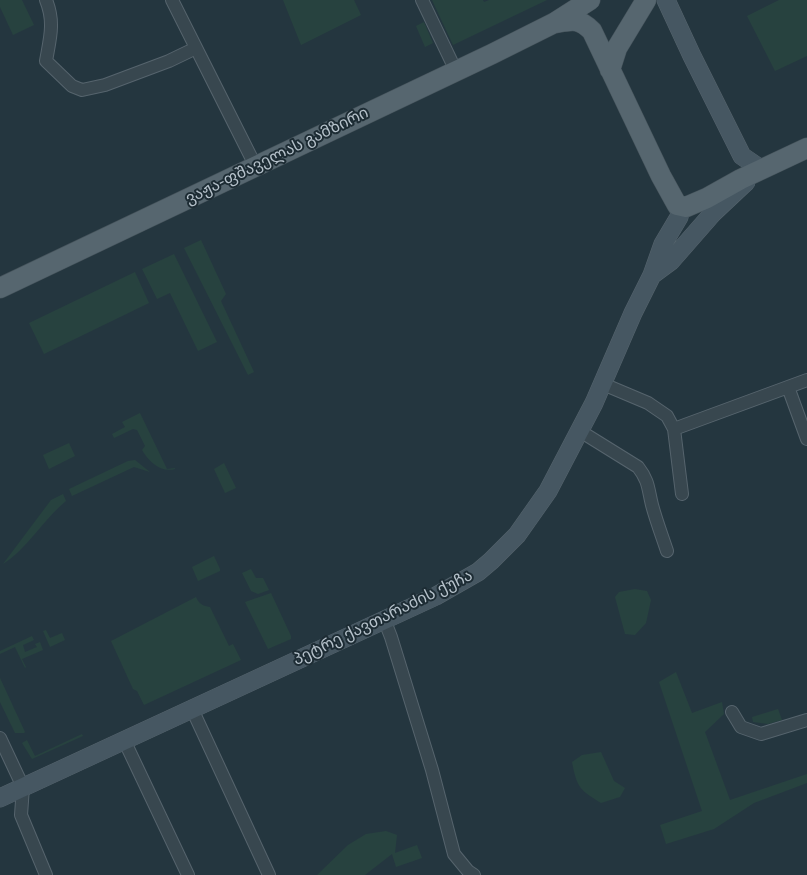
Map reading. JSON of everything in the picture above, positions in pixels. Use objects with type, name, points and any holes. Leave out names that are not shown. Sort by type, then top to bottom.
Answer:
[{"type":"main road","name":"ვაჟა-ფშაველას გამზირი","points":[[0,288],[456,71],[554,23],[590,0]]},
{"type":"main road","points":[[610,70],[617,48],[646,0]]},
{"type":"main road","points":[[666,0],[742,156],[758,167],[765,168]]},
{"type":"main road","name":"ვაჟა-ფშაველას გამზირი","points":[[554,23],[578,21],[586,25],[594,36],[661,176],[677,205]]},
{"type":"main road","points":[[677,205],[683,207],[690,206],[807,148]]},
{"type":"main road","name":"პეტრე ქავთარაძის ქუჩა","points":[[652,275],[671,261],[739,187],[765,168]]},
{"type":"main road","name":"პეტრე ქავთარაძის ქუჩა","points":[[0,798],[436,596],[478,572],[491,562],[517,535],[543,498],[580,431],[652,275],[663,244],[679,217],[680,213],[677,205]]},
{"type":"street","points":[[46,0],[51,13],[52,24],[46,61],[72,86],[82,90],[105,84],[169,61],[196,48]]},
{"type":"street","points":[[172,0],[256,167]]},
{"type":"street","points":[[422,0],[456,71]]},
{"type":"street","points":[[674,429],[807,380]]},
{"type":"street","points":[[603,384],[648,403],[667,416],[674,429],[682,494]]},
{"type":"street","points":[[788,387],[807,439]]},
{"type":"street","points":[[580,431],[638,467],[644,474],[649,485],[652,503],[667,552]]},
{"type":"street","points":[[384,620],[394,645],[432,770],[454,854],[468,871],[474,875]]},
{"type":"street","points":[[192,709],[269,875]]},
{"type":"street","points":[[732,712],[741,728],[761,734],[807,720]]},
{"type":"street","points":[[0,738],[23,787],[21,816],[46,875]]},
{"type":"street","points":[[124,740],[188,875]]},
{"type":"green space","points":[[0,0],[22,0],[34,25],[13,35],[0,7]]},
{"type":"green space","points":[[283,0],[354,0],[361,15],[301,45]]},
{"type":"green space","points":[[432,0],[483,0],[484,2],[489,0],[547,0],[453,45]]},
{"type":"green space","points":[[779,0],[807,0],[807,56],[775,71],[747,16]]},
{"type":"green space","points":[[424,22],[433,43],[425,47],[416,26]]},
{"type":"green space","points":[[201,240],[226,294],[221,301],[254,372],[248,375],[184,248]]},
{"type":"green space","points":[[174,254],[217,342],[198,351],[170,293],[157,299],[142,269]]},
{"type":"green space","points":[[135,272],[149,303],[44,354],[29,323]]},
{"type":"green space","points":[[140,413],[167,469],[175,469],[170,470],[160,468],[148,459],[142,450],[145,446],[137,430],[133,429],[114,438],[112,434],[125,427],[122,422]]},
{"type":"green space","points":[[69,443],[75,456],[49,469],[43,455]]},
{"type":"green space","points":[[135,460],[150,472],[134,467],[72,496],[69,489],[128,461]]},
{"type":"green space","points":[[224,463],[236,488],[225,493],[214,469]]},
{"type":"green space","points":[[63,494],[66,501],[12,558],[3,564],[51,500]]},
{"type":"green space","points":[[214,556],[220,571],[198,581],[192,567]]},
{"type":"green space","points":[[251,569],[256,578],[263,578],[269,590],[258,594],[251,591],[242,573]]},
{"type":"green space","points":[[635,589],[647,591],[651,600],[646,623],[635,635],[625,634],[615,597],[619,592]]},
{"type":"green space","points":[[271,593],[291,639],[268,649],[245,602]]},
{"type":"green space","points":[[196,597],[202,604],[210,607],[229,646],[233,644],[241,660],[144,705],[137,691],[133,689],[111,641]]},
{"type":"green space","points":[[46,630],[50,638],[62,633],[65,640],[50,647],[43,631]]},
{"type":"green space","points":[[32,636],[34,640],[23,645],[25,652],[37,647],[35,644],[40,642],[43,650],[22,659],[25,668],[15,647],[0,654],[0,651]]},
{"type":"green space","points":[[676,672],[692,713],[722,702],[724,714],[705,732],[730,800],[807,774],[807,783],[754,803],[714,829],[666,844],[660,825],[702,811],[659,682]]},
{"type":"green space","points":[[0,678],[24,733],[15,733],[0,702]]},
{"type":"green space","points":[[778,709],[782,720],[768,724],[753,722],[752,717]]},
{"type":"green space","points":[[82,734],[83,736],[32,759],[22,743],[27,740],[35,756]]},
{"type":"green space","points":[[601,752],[614,781],[625,788],[620,797],[601,803],[588,795],[580,787],[572,762],[582,755]]},
{"type":"green space","points":[[386,831],[397,835],[395,853],[417,845],[422,858],[396,867],[392,854],[365,875],[317,875],[348,845],[366,834]]}]
